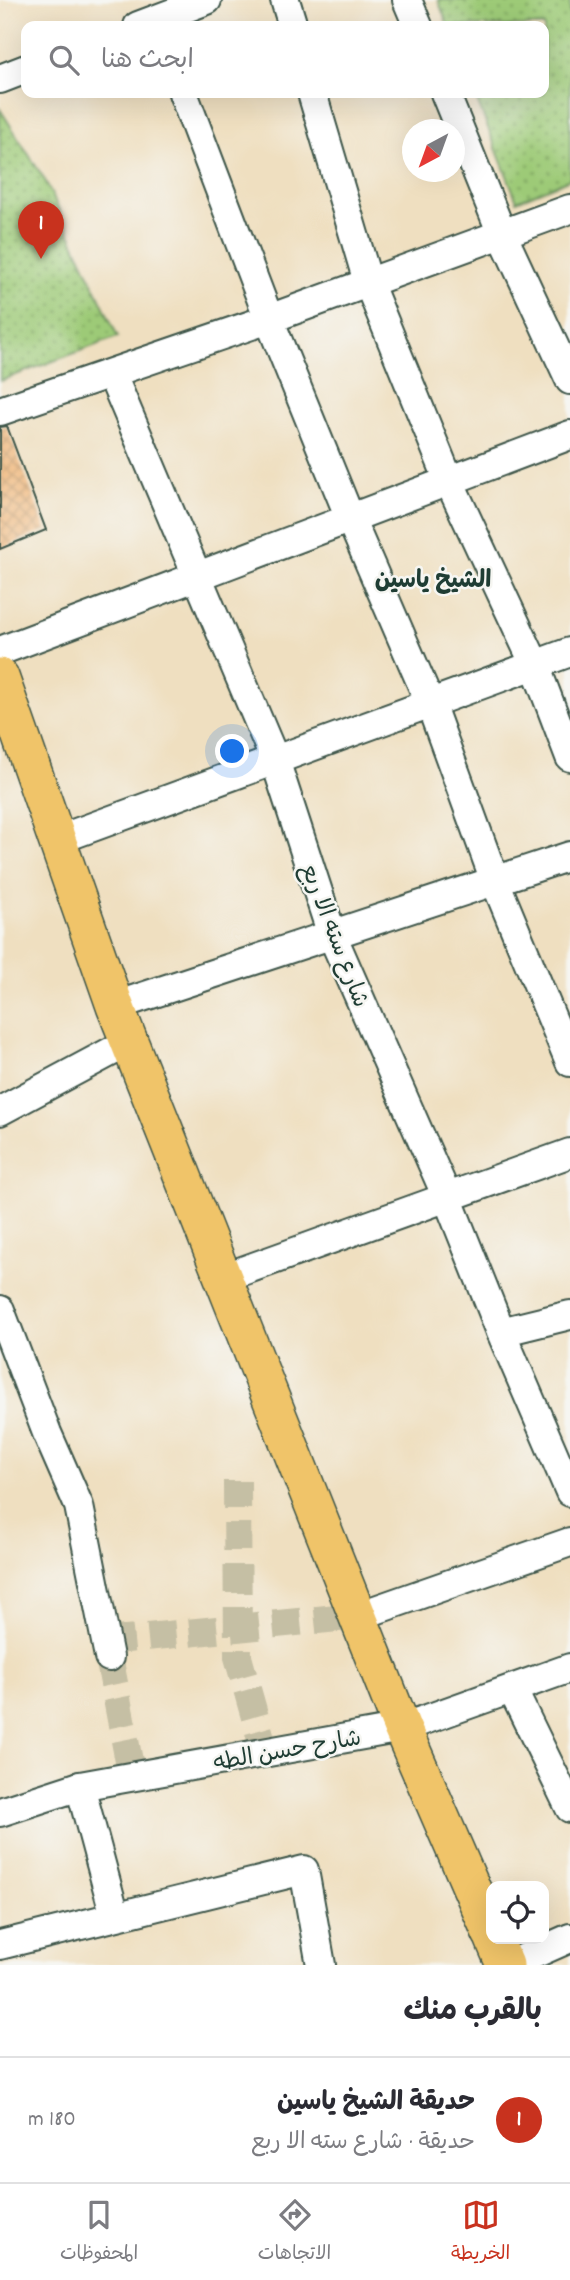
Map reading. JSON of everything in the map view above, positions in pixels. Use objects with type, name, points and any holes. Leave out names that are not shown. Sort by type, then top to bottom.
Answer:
[{"type":"main road","points":[[0,677],[129,1042],[402,1728],[486,1921]]},
{"type":"main road","points":[[496,1944],[507,1965]]},
{"type":"street","points":[[151,18],[207,0]]},
{"type":"street","points":[[285,0],[291,21]]},
{"type":"street","points":[[407,0],[416,21]]},
{"type":"street","points":[[0,79],[21,71]]},
{"type":"street","points":[[185,98],[269,320],[350,519],[430,703],[495,881],[570,1062]]},
{"type":"street","points":[[313,98],[368,282],[449,481],[535,665],[570,757]]},
{"type":"street","points":[[447,98],[502,234],[570,380]]},
{"type":"street","points":[[0,411],[269,320],[570,209]]},
{"type":"street","name":"شارع سته الا ربع","points":[[112,374],[275,760],[332,935],[447,1197],[501,1332],[570,1492]]},
{"type":"street","points":[[0,651],[570,435]]},
{"type":"street","points":[[57,840],[570,652]]},
{"type":"street","points":[[115,1006],[570,856]]},
{"type":"street","points":[[0,1111],[129,1042]]},
{"type":"street","points":[[223,1278],[570,1153]]},
{"type":"street","points":[[0,1310],[47,1433],[79,1506],[109,1657]]},
{"type":"street","points":[[501,1332],[570,1315]]},
{"type":"street","points":[[358,1616],[570,1542]]},
{"type":"street","name":"شارح حسن الطه","points":[[0,1812],[80,1786],[402,1728],[570,1668]]},
{"type":"street","points":[[512,1689],[570,1808]]},
{"type":"street","points":[[80,1786],[115,1916]]},
{"type":"street","points":[[13,1950],[115,1916],[304,1870],[321,1965]]},
{"type":"street","points":[[507,1965],[570,1938]]},
{"type":"green space","points":[[438,0],[570,0],[570,179],[517,201],[476,98],[549,98],[549,21],[446,21]]},
{"type":"green space","points":[[0,109],[46,182],[118,337],[0,381]]},
{"type":"building","points":[[7,426],[46,530],[0,549],[0,427]]},
{"type":"tunnel","points":[[237,1481],[238,1657],[265,1753]]},
{"type":"tunnel","points":[[106,1641],[358,1616]]},
{"type":"tunnel","points":[[109,1657],[132,1777]]},
{"type":"place","name":"حديقة الشيخ ياسين","points":[[41,259]]},
{"type":"district","name":"الشيخ ياسين","points":[[433,579]]}]
